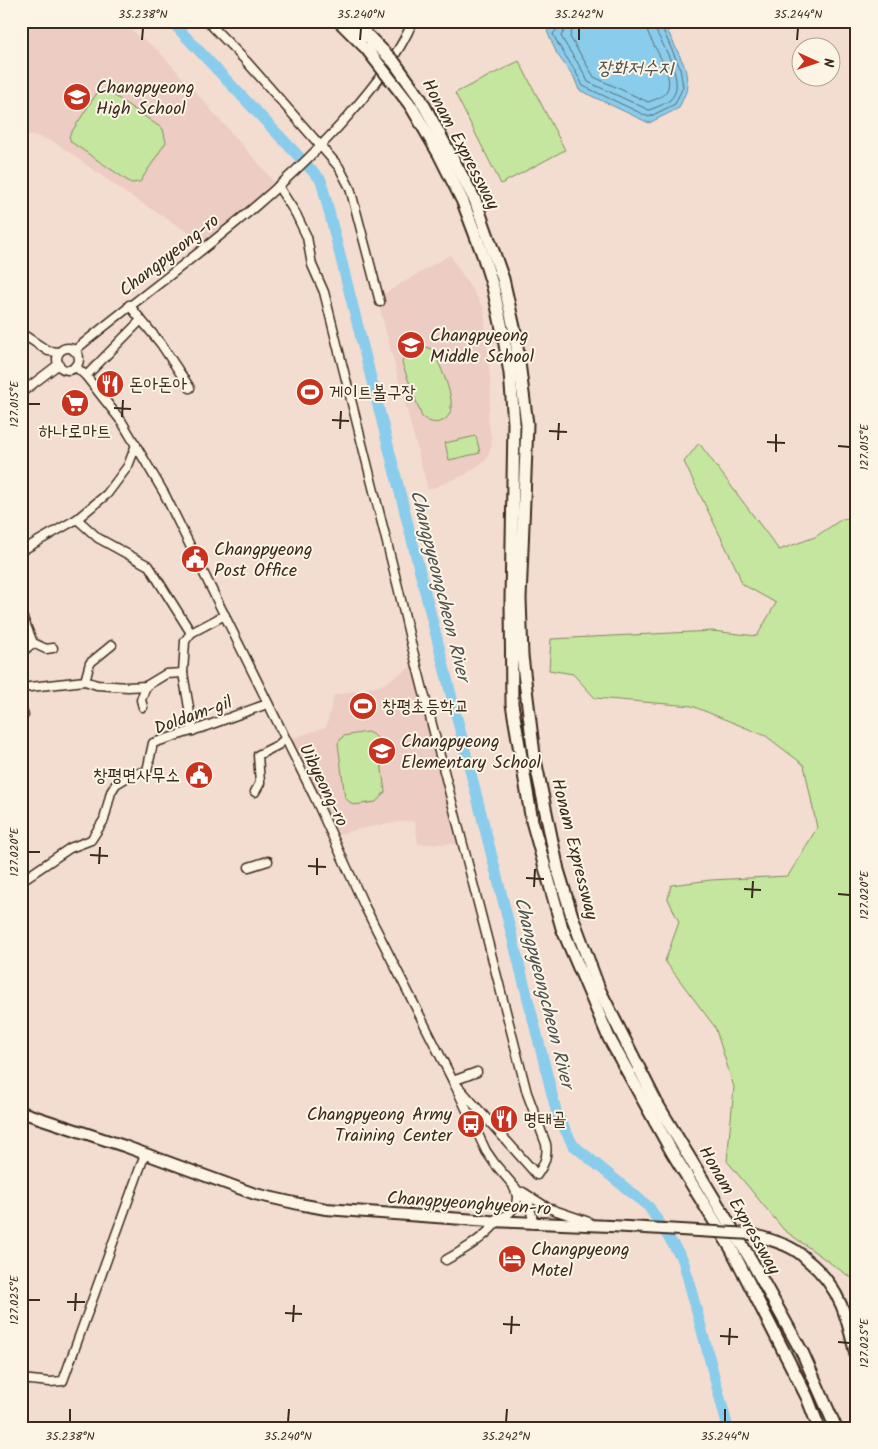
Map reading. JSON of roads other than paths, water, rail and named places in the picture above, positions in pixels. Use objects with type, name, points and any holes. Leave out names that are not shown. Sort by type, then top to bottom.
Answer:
[{"type":"highway","name":"Honam Expressway","points":[[339,21],[394,62],[420,98],[475,200],[503,279],[515,332],[527,424],[520,599],[522,656],[534,755],[558,870],[572,916],[599,989],[656,1102],[751,1260],[793,1337],[836,1428]]},
{"type":"highway","name":"Honam Expressway","points":[[354,21],[411,106],[439,154],[463,202],[484,255],[493,287],[510,373],[514,423],[511,601],[512,704],[532,821],[562,928],[608,1038],[672,1152],[730,1248],[807,1397],[819,1428]]},
{"type":"main road","name":"Changpyeonghyeon-ro","points":[[21,1112],[255,1194],[326,1210],[497,1222],[751,1234],[794,1249],[819,1269],[833,1287],[845,1312],[855,1342],[857,1362]]},
{"type":"street","points":[[207,21],[246,61],[339,167],[350,188],[380,302]]},
{"type":"street","name":"Changpyeong-ro","points":[[74,351],[206,247],[321,147],[371,90],[404,43],[413,21]]},
{"type":"street","points":[[280,184],[307,237],[312,265],[324,292],[526,1094],[546,1144],[548,1152],[537,1175],[453,1081],[477,1072]]},
{"type":"street","points":[[129,306],[161,344],[190,388]]},
{"type":"street","points":[[86,376],[141,320]]},
{"type":"street","points":[[21,333],[48,350],[59,352]]},
{"type":"street","points":[[65,348],[74,351],[78,358],[75,366],[68,369],[62,368],[58,364],[57,359],[59,352],[65,348]]},
{"type":"street","points":[[21,393],[58,364]]},
{"type":"street","name":"Uibyeong-ro","points":[[75,366],[86,376],[122,422],[164,493],[314,796],[365,907],[453,1081],[486,1151],[529,1204],[534,1224]]},
{"type":"street","points":[[21,551],[77,519],[107,494],[128,466],[136,445]]},
{"type":"street","points":[[77,519],[98,538],[149,566],[191,633]]},
{"type":"street","points":[[192,731],[183,673],[184,642],[191,633],[225,615]]},
{"type":"street","points":[[23,618],[33,643],[46,649],[53,648]]},
{"type":"street","points":[[21,653],[33,643]]},
{"type":"street","points":[[85,681],[90,662],[112,645]]},
{"type":"street","points":[[21,688],[85,681],[97,685],[146,686],[166,674],[183,673]]},
{"type":"street","points":[[143,707],[141,700],[146,686]]},
{"type":"street","name":"Doldam-gil","points":[[21,881],[70,848],[91,840],[104,820],[111,792],[116,784],[131,775],[147,771],[153,743],[267,704]]},
{"type":"street","points":[[255,792],[260,783],[258,755],[285,739]]},
{"type":"street","points":[[249,867],[268,861]]},
{"type":"street","points":[[21,1379],[50,1382],[63,1381],[145,1154]]},
{"type":"street","points":[[485,1221],[504,1217],[516,1205],[518,1196],[510,1181]]},
{"type":"street","points":[[510,1181],[525,1194],[548,1208],[605,1226]]},
{"type":"street","points":[[446,1260],[475,1242],[497,1222]]},
{"type":"water","name":"장화저수지","points":[[558,21],[663,21],[685,67],[688,87],[679,108],[649,123],[579,90],[574,77],[557,54],[547,31]]},
{"type":"waterway","name":"Changpyeongcheon River","points":[[171,21],[321,180],[557,1114],[573,1145],[649,1207],[683,1260],[728,1428]]},
{"type":"place","name":"Changpyeong High School","points":[[77,97]]},
{"type":"place","name":"Changpyeong Middle School","points":[[411,345]]},
{"type":"place","name":"돈아돈아","points":[[110,384]]},
{"type":"place","name":"게이트볼구장","points":[[310,392]]},
{"type":"place","name":"하나로마트","points":[[75,403]]},
{"type":"place","name":"Changpyeong Post Office","points":[[195,559]]},
{"type":"place","name":"창평초등학교","points":[[363,706]]},
{"type":"place","name":"Changpyeong Elementary School","points":[[382,751]]},
{"type":"place","name":"창평면사무소","points":[[199,775]]},
{"type":"place","name":"명태골","points":[[504,1119]]},
{"type":"place","name":"Changpyeong Army Training Center","points":[[471,1124]]},
{"type":"place","name":"Changpyeong Motel","points":[[512,1259]]}]
